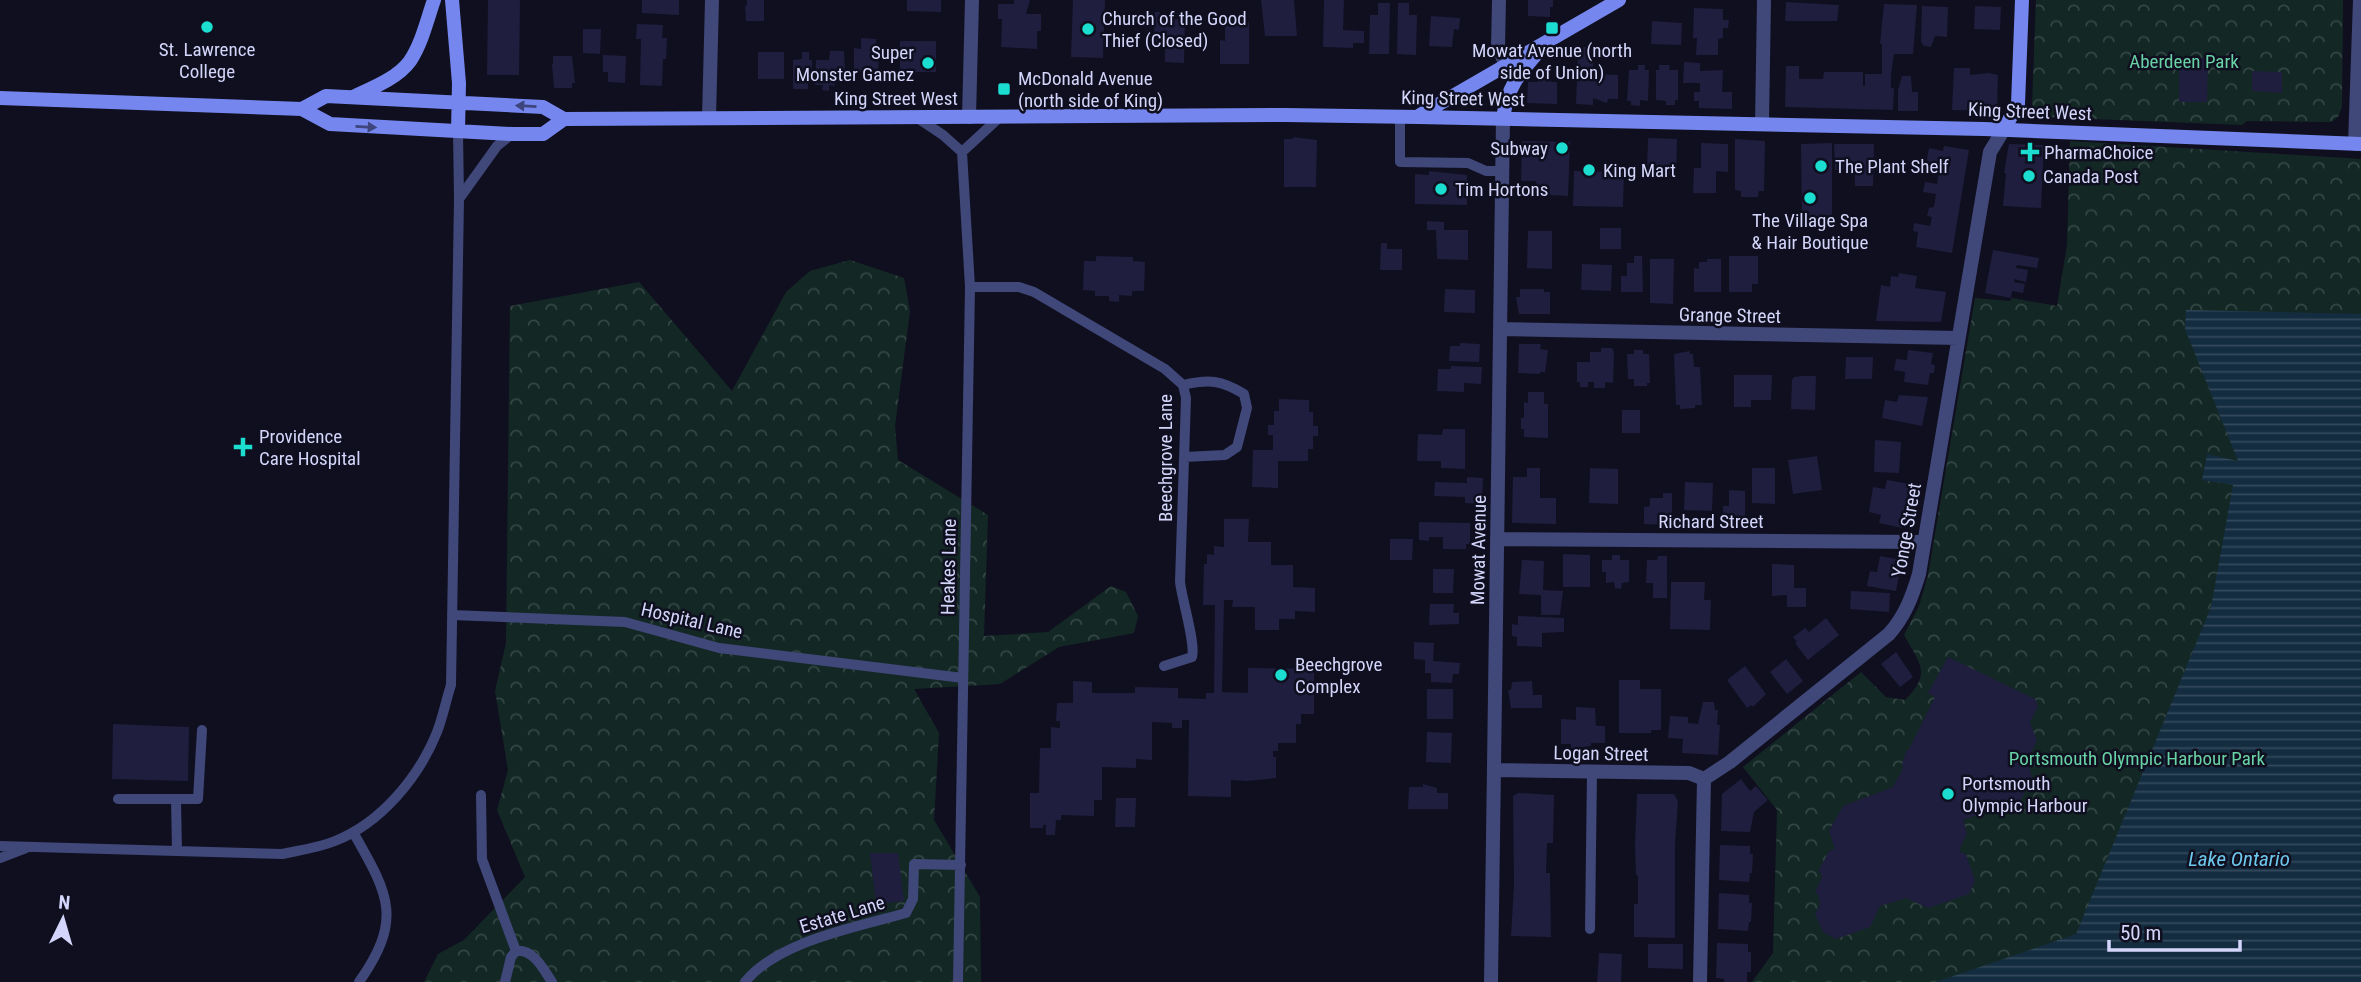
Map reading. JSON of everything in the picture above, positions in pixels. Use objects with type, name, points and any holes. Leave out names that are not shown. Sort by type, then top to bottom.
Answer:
[{"type":"main road","points":[[354,97],[409,63],[420,41],[434,0]]},
{"type":"main road","points":[[452,0],[459,83],[458,131]]},
{"type":"main road","points":[[1418,117],[1619,0]]},
{"type":"main road","name":"Yonge Street","points":[[2004,129],[2018,104],[2022,0]]},
{"type":"main road","points":[[1503,118],[1507,96],[1516,77],[1550,40]]},
{"type":"main road","name":"King Street West","points":[[302,108],[326,96],[543,107],[564,119],[1400,116],[2004,129],[2358,144]]},
{"type":"main road","name":"King Street West","points":[[0,98],[302,108],[330,124],[512,134],[543,134],[564,119]]},
{"type":"street","points":[[709,118],[712,0]]},
{"type":"street","points":[[969,117],[972,0]]},
{"type":"street","points":[[1499,0],[1497,47],[1506,65]]},
{"type":"street","points":[[1762,123],[1764,0]]},
{"type":"street","points":[[2358,144],[2360,0]]},
{"type":"street","name":"Mowat Avenue","points":[[1491,982],[1503,118]]},
{"type":"street","name":"Yonge Street","points":[[1704,779],[1730,762],[1889,634],[1902,618],[1912,598],[1924,542],[1990,152],[2004,129]]},
{"type":"street","name":"Grange Street","points":[[1500,329],[1958,338]]},
{"type":"street","name":"Richard Street","points":[[1497,539],[1924,542]]},
{"type":"street","name":"Logan Street","points":[[1495,771],[1689,774],[1704,779]]},
{"type":"street","points":[[1700,982],[1704,779]]},
{"type":"lane","points":[[1400,116],[1399,162],[1468,163],[1486,171],[1502,171]]},
{"type":"lane","points":[[915,117],[943,135],[962,152],[1001,117]]},
{"type":"lane","points":[[0,846],[282,853],[312,848],[353,832],[379,813],[403,789],[421,765],[437,731],[451,685],[458,131]]},
{"type":"lane","points":[[459,199],[497,146],[512,134]]},
{"type":"lane","name":"Heakes Lane","points":[[958,982],[970,287],[962,152]]},
{"type":"lane","name":"Beechgrove Lane","points":[[970,287],[1019,287],[1034,292],[1165,369],[1183,385],[1186,398],[1180,582],[1194,649],[1192,657],[1164,666]]},
{"type":"lane","points":[[1183,385],[1208,382],[1225,384],[1244,394],[1247,408],[1237,447],[1225,454],[1184,457]]},
{"type":"lane","name":"Hospital Lane","points":[[452,615],[625,622],[719,648],[963,678]]},
{"type":"lane","points":[[118,799],[198,799],[202,730]]},
{"type":"lane","points":[[1590,929],[1592,772]]},
{"type":"lane","points":[[481,795],[482,859],[516,951]]},
{"type":"lane","points":[[176,799],[177,851]]},
{"type":"lane","points":[[353,832],[376,874],[385,898],[388,921],[382,946],[359,982]]},
{"type":"lane","points":[[0,858],[30,847]]},
{"type":"lane","name":"Estate Lane","points":[[745,982],[766,961],[780,953],[810,941],[906,913],[914,899],[914,864],[961,865]]},
{"type":"lane","points":[[505,982],[511,957],[516,951],[524,950],[533,956],[552,982]]},
{"type":"green space","name":"Aberdeen Park","points":[[2036,0],[2343,0],[2342,107],[2338,117],[2331,122],[2247,121],[2242,125],[2045,117],[2032,105]]},
{"type":"green space","name":"Portsmouth Olympic Harbour Park","points":[[2070,141],[2361,159],[2361,982],[1752,982],[1773,953],[1777,810],[1743,767],[1861,672],[1886,697],[1905,700],[1918,683],[1921,668],[1904,635],[1919,606],[1928,575],[1975,298],[2010,301],[2012,298],[2057,306],[2067,245]]},
{"type":"green space","points":[[850,260],[904,278],[910,311],[895,426],[898,460],[988,515],[984,636],[1048,632],[1111,586],[1126,592],[1138,616],[1134,633],[1059,647],[1000,684],[914,689],[939,733],[934,820],[980,897],[981,982],[424,982],[438,954],[464,940],[525,877],[497,810],[508,770],[495,691],[506,643],[510,306],[639,282],[732,391],[786,292],[810,271]]},
{"type":"water","name":"Lake Ontario","points":[[2186,310],[2361,314],[2361,982],[1936,982],[2076,934],[2211,607],[2233,485],[2202,480],[2207,454],[2238,461],[2185,329]]},
{"type":"building","points":[[488,0],[520,0],[519,75],[487,75]]},
{"type":"building","points":[[642,0],[679,0],[679,15],[642,13]]},
{"type":"building","points":[[747,0],[764,0],[764,21],[746,21]]},
{"type":"building","points":[[907,0],[941,0],[941,12],[907,11]]},
{"type":"building","points":[[1014,0],[1030,0],[1026,14],[1041,14],[1037,49],[1001,47],[1002,19],[998,19],[998,4],[1014,4]]},
{"type":"building","name":"Church of the Good Thief (Closed)","points":[[1073,0],[1105,0],[1103,58],[1071,57]]},
{"type":"building","points":[[1261,0],[1294,0],[1297,36],[1265,36]]},
{"type":"building","points":[[1324,0],[1344,0],[1343,30],[1364,31],[1364,43],[1353,43],[1353,48],[1323,47]]},
{"type":"building","points":[[1528,0],[1553,0],[1550,17],[1528,16]]},
{"type":"building","points":[[1786,2],[1839,5],[1837,21],[1785,21]]},
{"type":"building","points":[[1378,3],[1390,3],[1389,54],[1369,54],[1370,15],[1378,15]]},
{"type":"building","points":[[1398,3],[1409,3],[1409,15],[1417,15],[1416,55],[1397,54]]},
{"type":"building","points":[[1884,4],[1917,5],[1913,54],[1894,54],[1891,74],[1891,88],[1894,88],[1893,110],[1785,107],[1786,66],[1799,66],[1799,79],[1823,79],[1824,72],[1863,72],[1863,86],[1865,74],[1882,74],[1880,44]]},
{"type":"building","points":[[1922,6],[1948,7],[1947,37],[1935,36],[1931,47],[1924,46],[1921,42]]},
{"type":"building","points":[[1975,6],[2001,7],[2000,30],[1974,29]]},
{"type":"building","points":[[1694,8],[1723,9],[1723,20],[1729,20],[1728,28],[1723,28],[1723,38],[1718,39],[1718,55],[1696,55],[1697,38],[1693,38]]},
{"type":"building","points":[[1155,12],[1160,12],[1160,20],[1185,19],[1184,63],[1165,62],[1165,48],[1153,48]]},
{"type":"building","points":[[1431,16],[1460,18],[1459,30],[1454,29],[1452,47],[1429,46]]},
{"type":"building","points":[[1225,21],[1249,22],[1249,64],[1220,64],[1220,40],[1225,41]]},
{"type":"building","points":[[1652,21],[1682,23],[1681,45],[1651,44]]},
{"type":"building","points":[[637,24],[663,25],[662,38],[667,38],[662,86],[640,85],[641,39],[636,39]]},
{"type":"building","points":[[583,29],[601,29],[600,54],[583,53]]},
{"type":"building","points":[[861,38],[876,39],[876,50],[879,50],[878,78],[867,78],[867,72],[854,71],[854,48],[861,49]]},
{"type":"building","points":[[900,41],[936,41],[936,72],[900,72]]},
{"type":"building","points":[[1594,43],[1593,74],[1618,75],[1618,99],[1608,99],[1607,103],[1593,98],[1593,105],[1576,104],[1578,50]]},
{"type":"building","points":[[830,51],[844,51],[845,71],[836,71],[835,86],[829,85],[829,91],[822,90],[823,85],[815,85],[816,60],[829,60]]},
{"type":"building","points":[[758,52],[784,52],[784,79],[758,79]]},
{"type":"building","points":[[802,52],[809,52],[809,60],[812,60],[812,69],[808,69],[808,89],[793,89],[793,60],[802,59]]},
{"type":"building","points":[[603,55],[626,56],[625,83],[608,82],[608,72],[603,72]]},
{"type":"building","points":[[553,56],[572,56],[575,83],[572,83],[572,88],[554,88]]},
{"type":"building","points":[[2179,58],[2208,58],[2207,102],[2179,102]]},
{"type":"building","points":[[1684,62],[1700,63],[1700,71],[1723,70],[1722,92],[1732,92],[1732,109],[1699,108],[1699,101],[1694,101],[1694,92],[1700,92],[1700,83],[1683,83]]},
{"type":"building","points":[[1638,65],[1645,65],[1645,70],[1649,70],[1648,101],[1640,100],[1640,106],[1631,105],[1631,101],[1627,101],[1629,70],[1638,70]]},
{"type":"building","points":[[1659,65],[1670,65],[1669,70],[1678,70],[1678,100],[1675,100],[1675,105],[1666,105],[1666,101],[1656,100],[1656,70],[1659,70]]},
{"type":"building","points":[[1954,68],[1970,68],[1970,75],[1998,75],[1997,111],[1952,110]]},
{"type":"building","points":[[2252,71],[2282,72],[2282,93],[2252,91]]},
{"type":"building","points":[[1538,73],[1551,73],[1551,82],[1557,82],[1557,104],[1527,103],[1528,82],[1538,82]]},
{"type":"building","points":[[1902,76],[1911,76],[1912,92],[1918,92],[1918,111],[1898,111],[1898,90]]},
{"type":"building","points":[[1293,137],[1317,140],[1316,187],[1284,187],[1284,139]]},
{"type":"building","points":[[1648,138],[1677,139],[1676,175],[1647,174]]},
{"type":"building","points":[[1735,139],[1765,141],[1764,191],[1759,191],[1758,197],[1741,197],[1741,191],[1735,190]]},
{"type":"building","points":[[1522,141],[1570,142],[1568,196],[1547,195],[1547,186],[1535,186],[1536,181],[1521,181]]},
{"type":"building","points":[[1701,143],[1728,144],[1728,172],[1716,171],[1716,193],[1693,193],[1694,168],[1701,168]]},
{"type":"building","points":[[1832,143],[1832,227],[1802,227],[1801,144]]},
{"type":"building","points":[[1834,144],[1874,144],[1873,186],[1855,186],[1855,170],[1835,170]]},
{"type":"building","points":[[2009,144],[2044,145],[2041,208],[2003,206],[2004,173]]},
{"type":"building","points":[[1944,146],[1969,150],[1952,253],[1916,247],[1918,232],[1913,231],[1914,223],[1930,226],[1932,217],[1927,216],[1929,208],[1934,207],[1936,194],[1923,192],[1925,182],[1937,184],[1940,166],[1926,164],[1929,148],[1943,151]]},
{"type":"building","name":"Tim Hortons","points":[[1429,171],[1467,175],[1467,205],[1415,204],[1415,174],[1429,175]]},
{"type":"building","points":[[1574,171],[1624,172],[1623,207],[1573,206]]},
{"type":"building","points":[[1427,221],[1444,222],[1444,230],[1468,230],[1468,260],[1437,259],[1436,230],[1427,230]]},
{"type":"building","points":[[1600,228],[1621,228],[1621,249],[1600,249]]},
{"type":"building","points":[[1528,231],[1552,231],[1552,269],[1527,268]]},
{"type":"building","points":[[1381,243],[1387,243],[1387,249],[1402,249],[1402,270],[1380,270]]},
{"type":"building","points":[[1993,250],[2039,258],[2037,268],[2017,265],[2016,268],[2028,270],[2026,282],[2014,279],[2014,282],[2025,284],[2023,293],[2012,291],[2011,298],[1985,293]]},
{"type":"building","points":[[1096,256],[1133,257],[1133,261],[1145,262],[1144,291],[1132,291],[1132,296],[1119,295],[1119,302],[1109,301],[1109,296],[1095,296],[1095,291],[1083,290],[1084,261],[1096,261]]},
{"type":"building","points":[[1634,256],[1642,256],[1643,292],[1621,292],[1621,276],[1627,276],[1627,263],[1634,263]]},
{"type":"building","points":[[1729,256],[1758,256],[1758,284],[1752,284],[1752,292],[1729,292]]},
{"type":"building","points":[[1650,259],[1674,259],[1673,304],[1650,303]]},
{"type":"building","points":[[1707,259],[1721,259],[1721,292],[1694,292],[1694,268],[1699,269],[1699,262],[1707,262]]},
{"type":"building","points":[[1582,264],[1612,265],[1611,291],[1581,290]]},
{"type":"building","points":[[1899,273],[1917,276],[1915,288],[1946,292],[1941,322],[1876,321],[1881,285],[1890,287],[1891,276],[1898,277]]},
{"type":"building","points":[[1445,289],[1475,290],[1475,313],[1444,312]]},
{"type":"building","points":[[1520,289],[1544,289],[1544,292],[1550,292],[1550,314],[1519,314],[1516,297],[1520,297]]},
{"type":"building","points":[[1460,343],[1480,344],[1479,362],[1449,361],[1450,346],[1460,346]]},
{"type":"building","points":[[1519,344],[1541,344],[1540,349],[1548,350],[1545,372],[1518,373]]},
{"type":"building","points":[[1601,348],[1612,348],[1614,352],[1613,383],[1605,382],[1605,388],[1594,388],[1594,382],[1588,382],[1588,387],[1580,387],[1580,382],[1577,382],[1577,362],[1590,362],[1590,352],[1601,352]]},
{"type":"building","points":[[1634,350],[1643,350],[1643,354],[1649,354],[1650,383],[1647,383],[1647,386],[1634,386],[1634,379],[1628,379],[1627,354],[1634,354]]},
{"type":"building","points":[[1908,350],[1933,353],[1931,364],[1935,365],[1934,373],[1930,373],[1928,385],[1904,382],[1905,372],[1894,370],[1896,359],[1907,360]]},
{"type":"building","points":[[1690,351],[1690,354],[1693,354],[1694,367],[1700,367],[1702,405],[1680,409],[1680,405],[1676,405],[1674,354]]},
{"type":"building","points":[[1846,357],[1873,357],[1872,379],[1845,379]]},
{"type":"building","points":[[1451,366],[1482,367],[1481,384],[1464,383],[1464,392],[1437,391],[1438,369],[1451,369]]},
{"type":"building","points":[[1734,375],[1772,375],[1771,400],[1751,400],[1751,407],[1734,407]]},
{"type":"building","points":[[1801,376],[1816,376],[1815,410],[1791,409],[1792,380]]},
{"type":"building","points":[[1528,392],[1544,392],[1544,404],[1548,404],[1548,438],[1524,437],[1521,418],[1524,418],[1524,402],[1528,403]]},
{"type":"building","points":[[1899,395],[1928,397],[1922,426],[1882,418],[1885,400],[1897,402]]},
{"type":"building","points":[[1279,399],[1309,400],[1309,412],[1313,412],[1313,426],[1318,426],[1318,436],[1313,436],[1313,449],[1308,449],[1308,461],[1278,461],[1278,488],[1252,487],[1253,450],[1273,450],[1273,435],[1268,435],[1268,425],[1274,425],[1274,411],[1279,411]]},
{"type":"building","points":[[1622,410],[1640,410],[1640,433],[1622,433]]},
{"type":"building","points":[[1443,429],[1465,429],[1465,469],[1441,468],[1441,461],[1417,461],[1418,434],[1442,435]]},
{"type":"building","points":[[1875,440],[1901,442],[1899,473],[1874,472]]},
{"type":"building","points":[[1817,456],[1822,490],[1793,494],[1788,460]]},
{"type":"building","points":[[1527,468],[1540,468],[1540,498],[1556,498],[1556,524],[1512,523],[1513,477],[1527,477]]},
{"type":"building","points":[[1590,468],[1618,469],[1618,504],[1589,503]]},
{"type":"building","points":[[1752,468],[1775,468],[1775,504],[1752,503]]},
{"type":"building","points":[[1467,477],[1483,478],[1482,504],[1465,503],[1465,497],[1434,496],[1435,482],[1467,483]]},
{"type":"building","points":[[1887,480],[1910,484],[1902,528],[1879,523],[1881,515],[1869,512],[1873,487],[1885,489]]},
{"type":"building","points":[[1685,482],[1713,483],[1712,511],[1684,510]]},
{"type":"building","points":[[1729,490],[1745,491],[1745,525],[1723,524],[1723,506],[1729,506]]},
{"type":"building","points":[[1663,493],[1672,493],[1672,525],[1644,524],[1644,507],[1650,506],[1650,498],[1663,498]]},
{"type":"building","name":"Beechgrove Complex","points":[[1224,519],[1249,519],[1248,542],[1271,542],[1271,565],[1293,565],[1293,587],[1315,588],[1315,612],[1295,611],[1295,619],[1279,619],[1279,630],[1255,630],[1255,607],[1232,607],[1233,600],[1224,600],[1222,692],[1248,693],[1248,668],[1314,669],[1314,714],[1301,714],[1301,724],[1296,724],[1296,743],[1278,743],[1278,751],[1273,751],[1273,757],[1276,757],[1276,778],[1231,780],[1231,797],[1188,796],[1189,720],[1182,720],[1182,728],[1172,728],[1172,723],[1152,722],[1152,760],[1136,759],[1136,768],[1102,767],[1102,800],[1094,800],[1094,816],[1061,815],[1061,820],[1056,820],[1055,835],[1046,835],[1046,825],[1043,825],[1043,828],[1030,828],[1030,793],[1039,793],[1040,748],[1051,748],[1051,727],[1060,728],[1060,721],[1056,721],[1057,703],[1073,703],[1073,681],[1092,682],[1092,693],[1135,693],[1135,687],[1178,688],[1178,698],[1206,699],[1206,693],[1214,693],[1215,605],[1203,605],[1204,564],[1207,564],[1207,554],[1214,555],[1214,546],[1224,547]]},
{"type":"building","points":[[1419,522],[1470,523],[1470,544],[1466,544],[1466,549],[1443,549],[1443,537],[1429,537],[1429,541],[1419,540]]},
{"type":"building","points":[[1390,539],[1413,539],[1412,560],[1390,560]]},
{"type":"building","points":[[1563,554],[1590,555],[1590,587],[1563,587]]},
{"type":"building","points":[[1612,555],[1620,555],[1620,560],[1629,560],[1629,582],[1622,583],[1621,589],[1615,588],[1614,582],[1606,583],[1606,572],[1602,572],[1602,560],[1612,560]]},
{"type":"building","points":[[1658,556],[1667,556],[1667,598],[1653,598],[1653,583],[1646,583],[1647,560],[1657,560]]},
{"type":"building","points":[[1880,556],[1902,560],[1896,591],[1867,586],[1870,571],[1877,572]]},
{"type":"building","points":[[1522,560],[1544,561],[1543,590],[1563,591],[1560,615],[1541,615],[1541,595],[1519,594]]},
{"type":"building","points":[[1772,564],[1794,565],[1794,588],[1806,588],[1806,607],[1787,607],[1787,595],[1772,596]]},
{"type":"building","points":[[1433,569],[1454,569],[1453,593],[1433,593]]},
{"type":"building","points":[[1671,582],[1705,582],[1704,600],[1711,600],[1710,630],[1670,629]]},
{"type":"building","points":[[1851,591],[1890,593],[1889,612],[1850,609]]},
{"type":"building","points":[[1430,604],[1454,604],[1453,613],[1459,613],[1459,624],[1429,625]]},
{"type":"building","points":[[1518,616],[1564,618],[1564,632],[1542,633],[1542,647],[1517,646],[1517,637],[1512,636],[1512,624],[1518,625]]},
{"type":"building","points":[[1826,618],[1839,635],[1808,660],[1793,637],[1805,628],[1809,632]]},
{"type":"building","points":[[1414,642],[1434,643],[1433,661],[1460,663],[1459,674],[1453,674],[1452,683],[1431,682],[1431,673],[1425,673],[1425,660],[1414,659]]},
{"type":"building","points":[[1896,652],[1913,677],[1900,687],[1881,664]]},
{"type":"building","name":"Portsmouth Olympic Harbour","points":[[1948,657],[2035,699],[2038,707],[2030,722],[2037,741],[2027,761],[2032,777],[2021,800],[1963,820],[1967,833],[1959,851],[1966,854],[1975,881],[1969,894],[1928,908],[1906,898],[1880,906],[1870,927],[1836,939],[1823,932],[1815,914],[1820,905],[1815,892],[1822,877],[1819,870],[1829,851],[1835,849],[1829,831],[1843,806],[1893,787],[1903,768],[1906,751],[1935,697],[1928,693]]},
{"type":"building","points":[[1786,659],[1803,681],[1787,694],[1770,672]]},
{"type":"building","points":[[1745,666],[1766,694],[1753,707],[1752,705],[1747,708],[1727,680]]},
{"type":"building","points":[[1619,680],[1640,680],[1640,689],[1661,689],[1661,730],[1651,730],[1651,733],[1619,733]]},
{"type":"building","points":[[1532,681],[1533,695],[1542,695],[1542,708],[1511,708],[1508,690],[1511,690],[1512,682]]},
{"type":"building","points":[[1427,689],[1453,689],[1453,719],[1427,719]]},
{"type":"building","points":[[1703,702],[1714,702],[1715,710],[1718,710],[1718,755],[1682,753],[1683,739],[1668,738],[1670,716],[1688,717],[1688,723],[1698,724]]},
{"type":"building","points":[[1576,707],[1595,708],[1596,726],[1605,726],[1605,743],[1591,743],[1591,746],[1575,748],[1571,748],[1571,744],[1561,744],[1561,719],[1576,720]]},
{"type":"building","points":[[113,724],[189,727],[188,781],[112,779]]},
{"type":"building","points":[[1427,732],[1452,733],[1451,763],[1426,762]]},
{"type":"building","points":[[1741,779],[1750,791],[1756,786],[1768,800],[1754,812],[1750,832],[1721,831],[1722,794]]},
{"type":"building","points":[[1423,784],[1437,788],[1437,793],[1448,793],[1448,809],[1408,809],[1409,787],[1423,787]]},
{"type":"building","points":[[1518,793],[1554,795],[1553,843],[1547,843],[1546,873],[1550,873],[1551,937],[1511,936],[1514,886],[1513,796]]},
{"type":"building","points":[[1637,794],[1674,794],[1678,801],[1675,938],[1634,937],[1634,904],[1638,904],[1635,844]]},
{"type":"building","points":[[1116,798],[1136,798],[1135,827],[1115,827]]},
{"type":"building","points":[[1720,845],[1750,846],[1750,854],[1753,854],[1749,882],[1719,880]]},
{"type":"building","points":[[870,853],[898,853],[904,901],[876,904]]},
{"type":"building","points":[[1719,893],[1749,895],[1749,903],[1752,903],[1748,931],[1718,929]]},
{"type":"building","points":[[1717,943],[1748,944],[1748,952],[1751,952],[1751,972],[1747,972],[1747,982],[1724,982],[1724,979],[1716,978]]},
{"type":"building","points":[[1648,944],[1683,944],[1683,969],[1648,968]]},
{"type":"building","points":[[1599,953],[1622,954],[1621,982],[1597,982]]},
{"type":"place","name":"St. Lawrence College","points":[[207,27]]},
{"type":"place","name":"Mowat Avenue (north side of Union)","points":[[1552,28]]},
{"type":"place","name":"Church of the Good Thief (Closed)","points":[[1088,29]]},
{"type":"place","name":"Super Monster Gamez","points":[[928,63]]},
{"type":"place","name":"McDonald Avenue (north side of King)","points":[[1004,89]]},
{"type":"place","name":"Subway","points":[[1562,148]]},
{"type":"place","name":"PharmaChoice","points":[[2030,152]]},
{"type":"place","name":"The Plant Shelf","points":[[1821,166]]},
{"type":"place","name":"King Mart","points":[[1589,170]]},
{"type":"place","name":"Canada Post","points":[[2029,176]]},
{"type":"place","name":"Tim Hortons","points":[[1441,189]]},
{"type":"place","name":"The Village Spa & Hair Boutique","points":[[1810,198]]},
{"type":"place","name":"Providence Care Hospital","points":[[243,447]]},
{"type":"place","name":"Beechgrove Complex","points":[[1281,675]]},
{"type":"place","name":"Portsmouth Olympic Harbour","points":[[1948,794]]}]
